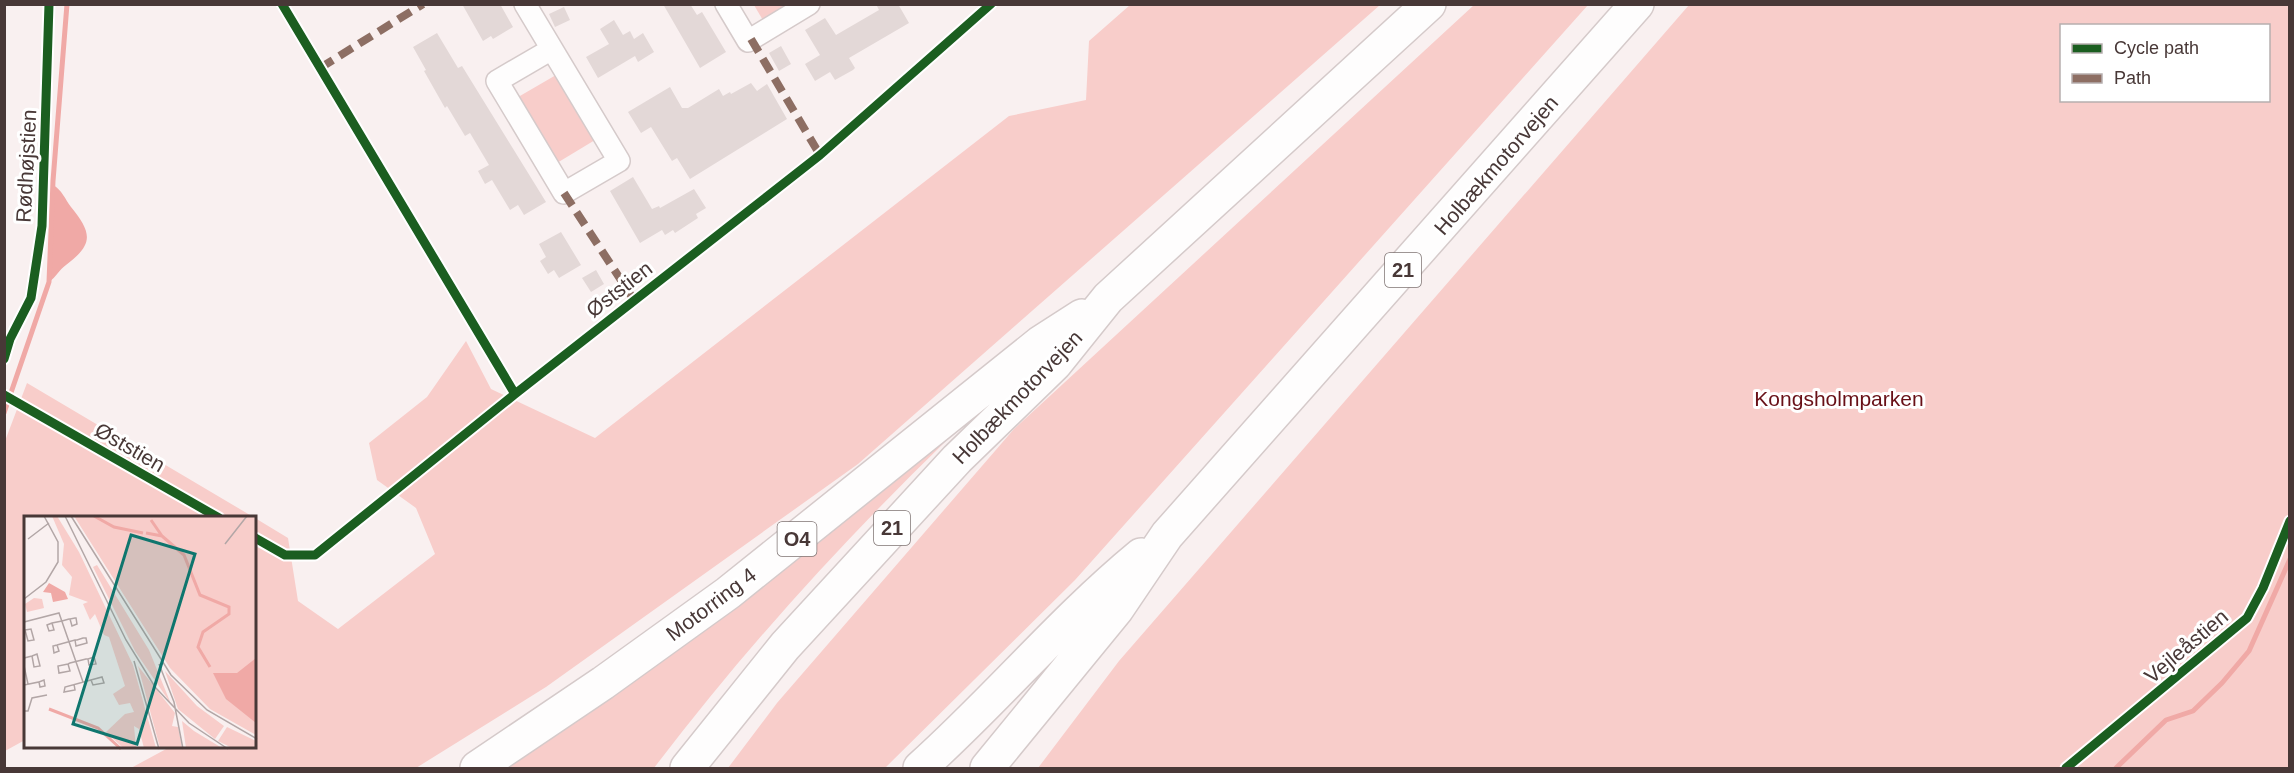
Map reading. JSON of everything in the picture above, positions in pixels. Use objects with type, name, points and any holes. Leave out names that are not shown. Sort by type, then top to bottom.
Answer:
[{"type":"highway","name":"Holbækmotorvejen","points":[[687,768],[800,630],[957,459],[1055,364],[1108,298],[1429,4]]},
{"type":"highway","name":"Holbækmotorvejen","points":[[987,768],[1118,609],[1167,534],[1637,4]]},
{"type":"highway","name":"Motorring 4","points":[[477,768],[603,683],[728,593],[1040,343],[1108,298]]},
{"type":"highway","points":[[920,768],[963,730],[1102,587],[1167,534]]},
{"type":"street","points":[[525,4],[552,49],[619,161],[564,193],[497,81],[552,49]]},
{"type":"street","points":[[726,4],[748,41],[809,4]]},
{"type":"green space","points":[[754,5],[785,5],[787,8],[764,22]]},
{"type":"green space","points":[[1130,5],[1380,5],[858,464],[546,687],[416,768],[131,768],[166,749],[256,749],[256,519],[288,538],[298,601],[338,629],[435,554],[416,508],[377,480],[369,443],[427,397],[466,341],[491,389],[595,438],[1009,116],[1086,100],[1089,41]]},
{"type":"green space","points":[[1474,5],[1588,5],[1075,580],[885,768],[728,768],[777,703],[1014,429]]},
{"type":"green space","name":"Kongsholmparken","points":[[1689,5],[2289,5],[2289,768],[1038,768],[1119,661]]},
{"type":"green space","points":[[556,75],[595,140],[552,166],[513,100]]},
{"type":"green space","points":[[27,383],[252,516],[24,516],[24,741],[5,751],[5,441]]},
{"type":"green space","points":[[946,441],[794,599],[722,682],[654,768],[504,768],[604,701]]},
{"type":"shaded area","points":[[53,185],[61,192],[78,216],[87,238],[82,251],[49,282]]},
{"type":"building","points":[[462,4],[500,4],[513,27],[493,39],[491,36],[483,41]]},
{"type":"building","points":[[663,4],[690,4],[697,15],[702,12],[726,52],[700,68]]},
{"type":"building","points":[[876,4],[898,4],[909,23],[849,58],[855,68],[853,70],[835,80],[830,72],[815,81],[805,64],[820,55],[805,30],[825,18],[836,35],[879,10]]},
{"type":"building","points":[[564,7],[570,20],[555,27],[549,14]]},
{"type":"building","points":[[614,20],[623,35],[630,31],[634,39],[643,33],[654,52],[638,62],[635,56],[598,78],[586,57],[609,44],[600,29]]},
{"type":"building","points":[[437,33],[458,68],[462,66],[546,202],[524,215],[518,205],[510,210],[492,180],[485,184],[478,171],[489,165],[470,133],[465,136],[447,106],[445,108],[424,71],[426,70],[413,47]]},
{"type":"building","points":[[781,46],[791,64],[779,71],[769,53]]},
{"type":"building","points":[[751,83],[757,91],[767,84],[787,119],[690,179],[677,158],[672,161],[651,127],[641,133],[628,112],[670,87],[682,108],[688,108],[719,89],[723,96]]},
{"type":"building","points":[[633,177],[652,209],[659,206],[660,208],[694,189],[706,208],[696,214],[698,218],[675,233],[673,230],[665,235],[662,230],[640,243],[610,191]]},
{"type":"building","points":[[561,232],[581,265],[559,278],[554,270],[548,274],[540,261],[546,257],[539,244]]},
{"type":"building","points":[[596,270],[604,284],[591,292],[582,278]]},
{"type":"waterway","points":[[4,413],[49,282],[53,181],[67,4]]},
{"type":"waterway","points":[[2116,768],[2166,720],[2193,711],[2222,683],[2249,651],[2290,559]]},
{"type":"marked path","points":[[320,68],[423,4]]},
{"type":"marked path","points":[[751,39],[820,155]]},
{"type":"marked path","points":[[564,193],[634,300]]},
{"type":"cycle path","name":"Rødhøjstien","points":[[4,359],[10,339],[31,298],[42,226],[49,4]]},
{"type":"cycle path","points":[[282,4],[515,394]]},
{"type":"cycle path","name":"Øststien","points":[[256,539],[285,555],[315,555],[515,394],[820,155],[991,4]]},
{"type":"cycle path","name":"Øststien","points":[[4,395],[216,516]]},
{"type":"cycle path","name":"Vejleåstien","points":[[2066,768],[2247,618],[2263,588],[2290,521]]}]
